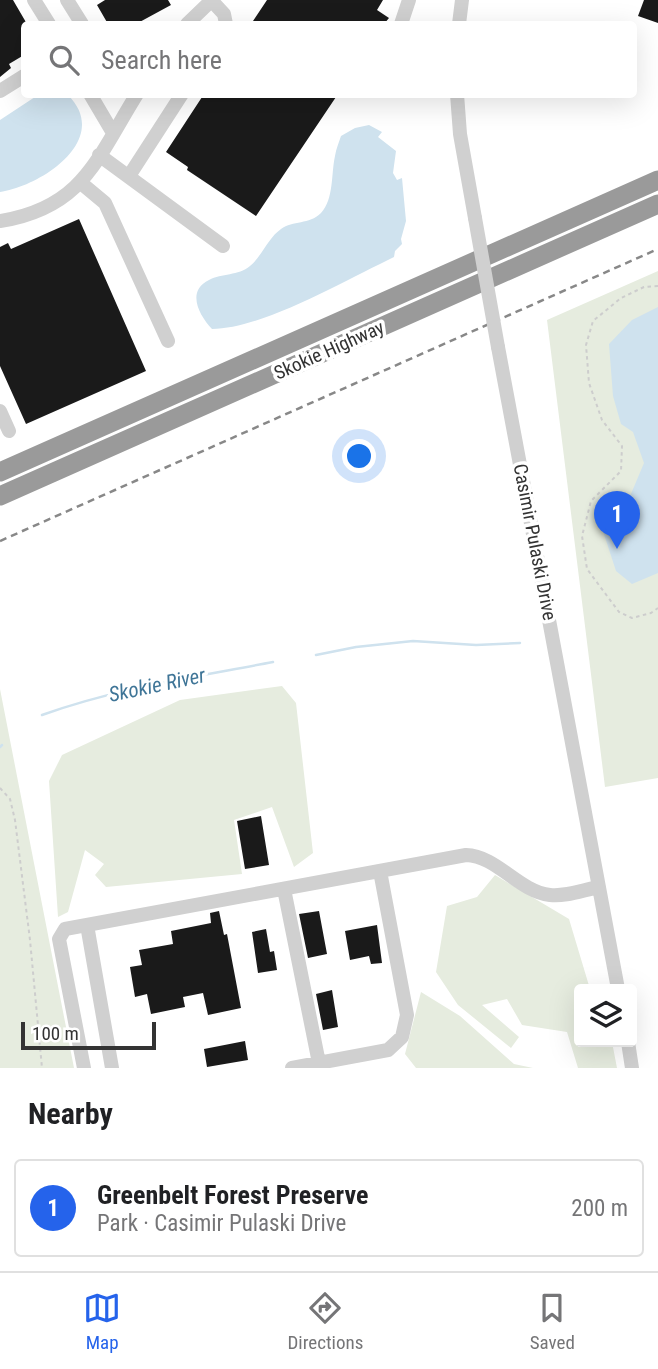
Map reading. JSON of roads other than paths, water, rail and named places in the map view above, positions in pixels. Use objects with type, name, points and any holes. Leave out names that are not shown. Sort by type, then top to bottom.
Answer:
[{"type":"highway","name":"Skokie Highway","points":[[0,472],[658,180]]},
{"type":"highway","name":"Skokie Highway","points":[[0,496],[658,204]]},
{"type":"street","points":[[34,0],[47,21]]},
{"type":"street","points":[[67,0],[80,21]]},
{"type":"street","points":[[190,21],[211,0],[224,14],[225,21]]},
{"type":"street","points":[[402,21],[409,0]]},
{"type":"street","points":[[459,21],[462,0]]},
{"type":"street","points":[[0,91],[21,78]]},
{"type":"street","points":[[92,98],[113,133]]},
{"type":"street","points":[[0,221],[48,208],[81,183],[135,98]]},
{"type":"street","points":[[129,176],[179,98]]},
{"type":"street","name":"Casimir Pulaski Drive","points":[[457,98],[460,134],[498,347],[617,984]]},
{"type":"street","points":[[99,155],[223,246]]},
{"type":"street","points":[[81,183],[105,203],[168,341]]},
{"type":"street","points":[[0,411],[9,431]]},
{"type":"street","points":[[84,1068],[59,939],[65,929],[466,855],[478,855],[533,890],[548,895],[599,887]]},
{"type":"street","points":[[292,1068],[388,1050],[402,1037],[407,1015],[380,871]]},
{"type":"street","points":[[285,889],[319,1063]]},
{"type":"street","points":[[87,925],[112,1068]]},
{"type":"street","points":[[629,1047],[632,1068]]},
{"type":"water","points":[[33,98],[70,98],[79,112],[82,128],[77,143],[66,158],[52,170],[17,188],[0,192],[0,120]]},
{"type":"water","points":[[369,125],[382,132],[378,137],[396,151],[393,173],[397,180],[402,178],[406,221],[402,244],[395,251],[394,257],[279,312],[232,327],[212,329],[199,310],[196,297],[198,290],[209,280],[245,269],[281,229],[321,213],[330,194],[335,153],[341,136],[355,128]]},
{"type":"water","points":[[658,307],[658,573],[632,584],[616,571],[602,528],[628,501],[644,463],[633,432],[621,424],[613,396],[609,344],[632,320]]},
{"type":"waterway","name":"Skokie River","points":[[316,655],[356,647],[413,641],[476,645],[520,643]]},
{"type":"waterway","name":"Skokie River","points":[[42,715],[127,690],[273,662]]},
{"type":"railway","points":[[0,541],[658,249]]},
{"type":"place","name":"Greenbelt Forest Preserve","points":[[617,549]]}]
